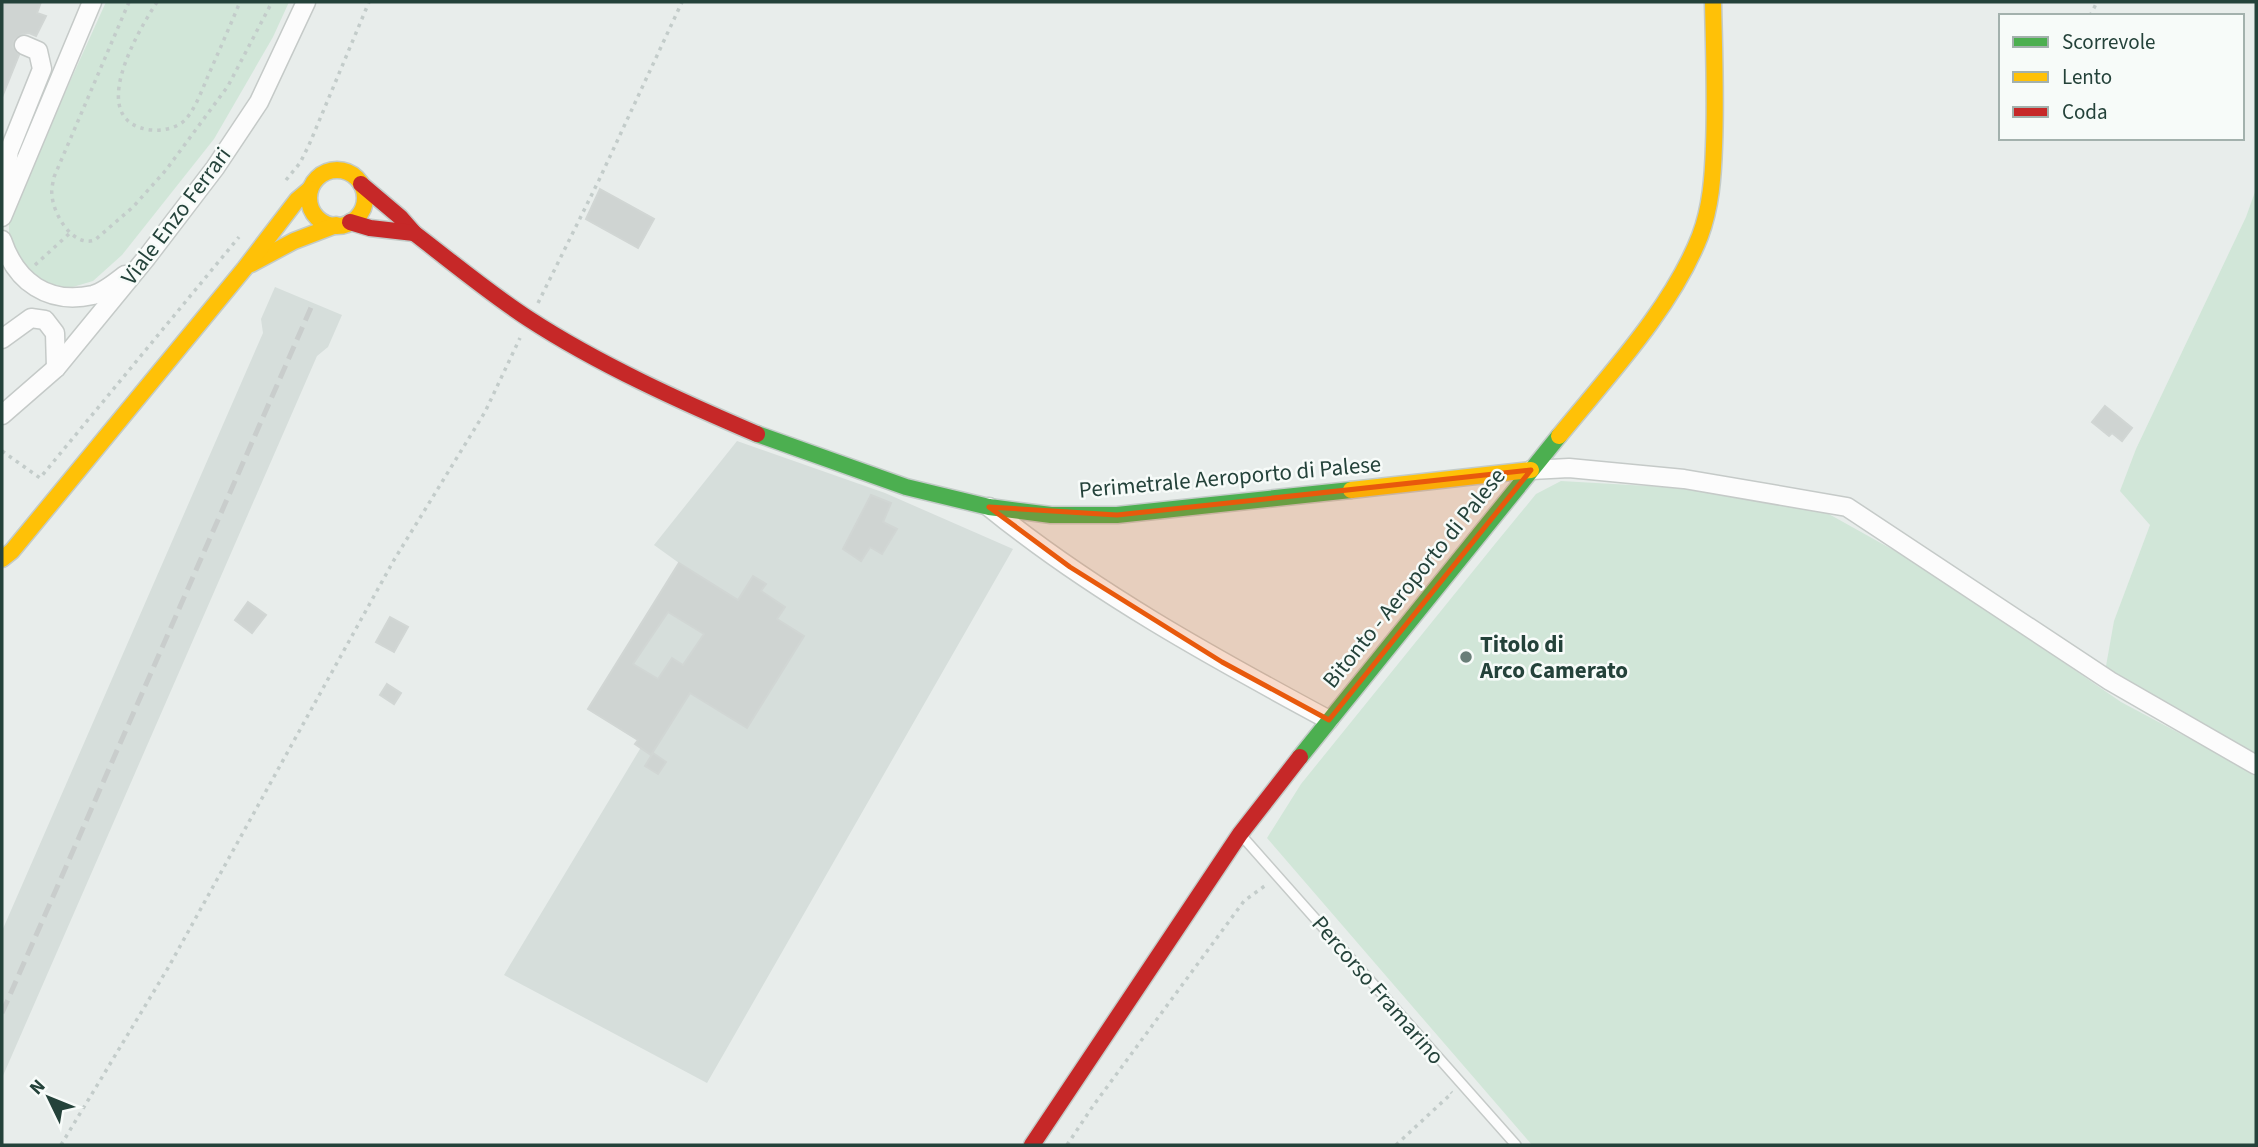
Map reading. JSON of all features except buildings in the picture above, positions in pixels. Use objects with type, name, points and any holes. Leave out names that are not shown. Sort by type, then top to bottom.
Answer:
[{"type":"street","points":[[2,217],[92,2]]},
{"type":"street","name":"Viale Enzo Ferrari","points":[[5,412],[56,368],[215,169],[259,103],[306,2]]},
{"type":"street","name":"Bitonto - Aeroporto di Palese","points":[[1032,1145],[1240,834],[1621,360],[1677,284],[1701,234],[1712,187],[1716,100],[1713,2]]},
{"type":"street","points":[[2,197],[9,151],[42,69],[38,51],[24,45]]},
{"type":"street","points":[[2,559],[320,176],[334,170],[349,173],[361,184],[364,200],[362,209],[343,224],[271,252],[245,268]]},
{"type":"street","name":"Perimetrale Aeroporto di Palese","points":[[361,184],[400,217],[414,233],[529,319],[587,352],[694,407],[768,439],[906,487],[989,507],[1051,514],[1117,515],[1531,470]]},
{"type":"street","points":[[310,189],[309,198],[314,214],[321,220],[414,233]]},
{"type":"street","points":[[2,240],[6,253],[29,282],[43,292],[60,297],[95,295],[115,283],[147,257]]},
{"type":"street","points":[[2,339],[31,318],[45,320],[55,333],[56,368]]},
{"type":"street","points":[[1531,470],[1569,468],[1684,479],[1847,507],[2110,681],[2256,765]]},
{"type":"street","points":[[989,507],[1024,536],[1070,567],[1222,662],[1329,720]]},
{"type":"lane","name":"Percorso Framarino","points":[[1240,834],[1516,1145]]},
{"type":"path","points":[[130,2],[54,177],[51,196],[55,208],[69,233],[82,241],[95,240],[133,208],[166,170],[230,83],[272,2]]},
{"type":"path","points":[[157,2],[134,41],[121,75],[117,104],[122,114],[148,130],[164,130],[184,121],[198,99],[240,2]]},
{"type":"path","points":[[285,182],[300,163],[309,145],[369,2]]},
{"type":"path","points":[[61,1145],[168,968],[394,560],[485,412],[599,180],[682,2]]},
{"type":"path","points":[[2,451],[40,478],[244,231]]},
{"type":"path","points":[[31,269],[69,233]]},
{"type":"path","points":[[1067,1145],[1093,1105],[1244,901],[1265,884],[1274,894]]},
{"type":"path","points":[[1396,1145],[1452,1093],[1443,1083]]},
{"type":"highlighted area","points":[[1531,470],[1329,720],[1222,662],[1070,567],[989,507],[1117,515]]},
{"type":"shaded area","points":[[275,287],[342,315],[328,347],[317,356],[2,1078],[2,931],[263,333],[261,319]]},
{"type":"shaded area","points":[[737,441],[885,493],[1013,549],[707,1083],[504,975],[643,744],[588,709],[679,563],[654,545]]},
{"type":"green space","points":[[106,2],[289,2],[273,37],[214,139],[122,255],[93,281],[66,289],[52,286],[25,272],[9,239],[9,224],[15,203]]},
{"type":"green space","points":[[2256,189],[2256,766],[2103,683],[2114,621],[2150,525],[2120,491],[2136,449],[2246,217]]},
{"type":"green space","points":[[1561,481],[1683,488],[1827,513],[1931,571],[2121,702],[2256,774],[2256,1145],[1532,1145],[1267,838],[1301,784],[1536,494]]},
{"type":"railway","points":[[2,1013],[313,303]]},
{"type":"traffic: fast","points":[[757,434],[906,487],[989,507],[1051,515],[1117,515],[1351,490]]},
{"type":"traffic: fast","points":[[1300,757],[1559,436]]},
{"type":"traffic: slow","points":[[1559,436],[1656,315],[1688,263],[1704,225],[1713,169],[1713,2]]},
{"type":"traffic: slow","points":[[337,170],[348,172],[357,178],[363,187],[365,198],[363,209],[357,218],[348,224],[337,226],[326,224],[317,218],[311,209],[309,198],[311,187],[317,178],[326,172],[337,170]]},
{"type":"traffic: slow","points":[[2,559],[12,551],[245,268],[297,200],[310,189]]},
{"type":"traffic: slow","points":[[251,264],[294,241],[336,225]]},
{"type":"traffic: slow","points":[[1351,490],[1531,470]]},
{"type":"traffic: jam","points":[[361,184],[400,217],[414,233],[529,319],[612,367],[757,434]]},
{"type":"traffic: jam","points":[[350,222],[370,228],[414,233]]},
{"type":"traffic: jam","points":[[1032,1145],[1240,834],[1300,757]]},
{"type":"place","name":"Titolo di Arco Camerato","points":[[1466,657]]}]
